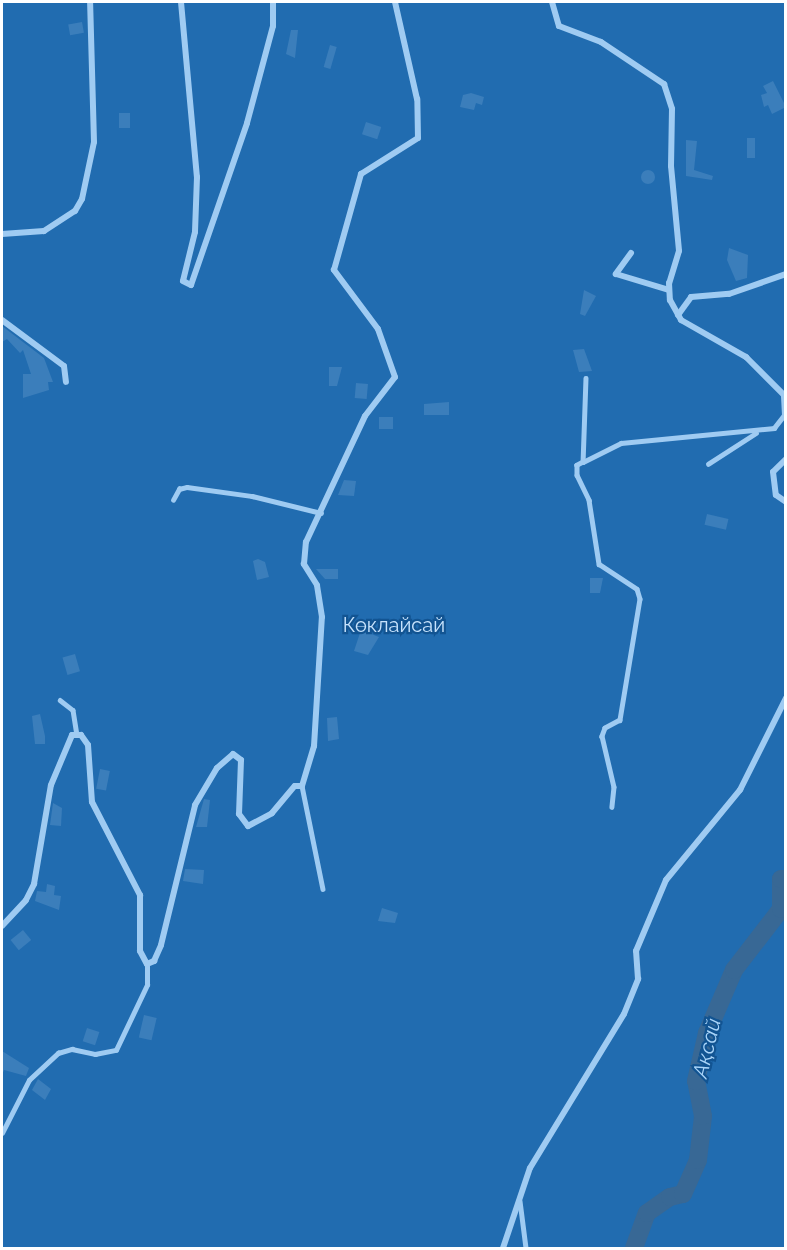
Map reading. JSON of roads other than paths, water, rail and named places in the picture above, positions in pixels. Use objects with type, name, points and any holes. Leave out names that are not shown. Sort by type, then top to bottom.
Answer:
[{"type":"street","points":[[2,234],[44,231],[75,211],[82,199],[94,142],[90,2]]},
{"type":"street","points":[[181,2],[196,177],[195,232],[183,281],[191,285],[247,123],[273,26],[273,2]]},
{"type":"street","points":[[2,926],[18,911],[34,884],[51,785],[70,737],[77,734],[88,745],[92,802],[140,895],[140,951],[147,964],[154,961],[161,945],[195,805],[217,768],[233,754],[241,760],[239,814],[248,826],[272,813],[295,786],[302,786],[314,746],[322,617],[321,597],[303,555],[365,416],[395,377],[378,329],[334,270],[361,174],[418,138],[417,99],[395,2]]},
{"type":"street","points":[[552,2],[559,26],[601,42],[664,84],[672,109],[671,166],[679,251],[669,290],[678,315],[746,357],[784,396]]},
{"type":"street","points":[[632,252],[616,274],[669,290]]},
{"type":"street","points":[[678,315],[678,309],[691,297],[729,294],[786,274]]},
{"type":"street","points":[[2,320],[64,366],[66,382]]},
{"type":"street","points":[[786,459],[773,472],[776,495],[786,502]]},
{"type":"street","points":[[503,1246],[530,1168],[624,1014],[638,979],[636,951],[666,880],[740,790],[786,698]]},
{"type":"lane","points":[[583,462],[586,378]]},
{"type":"lane","points":[[708,464],[758,431],[781,423],[784,396]]},
{"type":"lane","points":[[612,807],[614,787],[602,736],[605,728],[620,720],[640,599],[637,589],[599,564],[589,500],[577,475],[577,465],[621,443],[673,435],[758,431]]},
{"type":"lane","points":[[173,500],[178,489],[187,488],[252,496],[321,513]]},
{"type":"lane","points":[[60,700],[73,710],[77,734]]},
{"type":"lane","points":[[302,786],[323,889]]},
{"type":"lane","points":[[2,1133],[29,1080],[58,1053],[72,1049],[108,1054],[116,1050],[147,985],[147,964]]},
{"type":"lane","points":[[519,1196],[528,1238],[526,1248]]},
{"type":"waterway","name":"Ақсай","points":[[634,1248],[647,1213],[670,1197],[683,1194],[698,1160],[703,1116],[696,1081],[707,1033],[734,970],[781,909],[781,879],[786,879]]},
{"type":"park label","name":"Көклайсай","points":[[394,625]]}]
